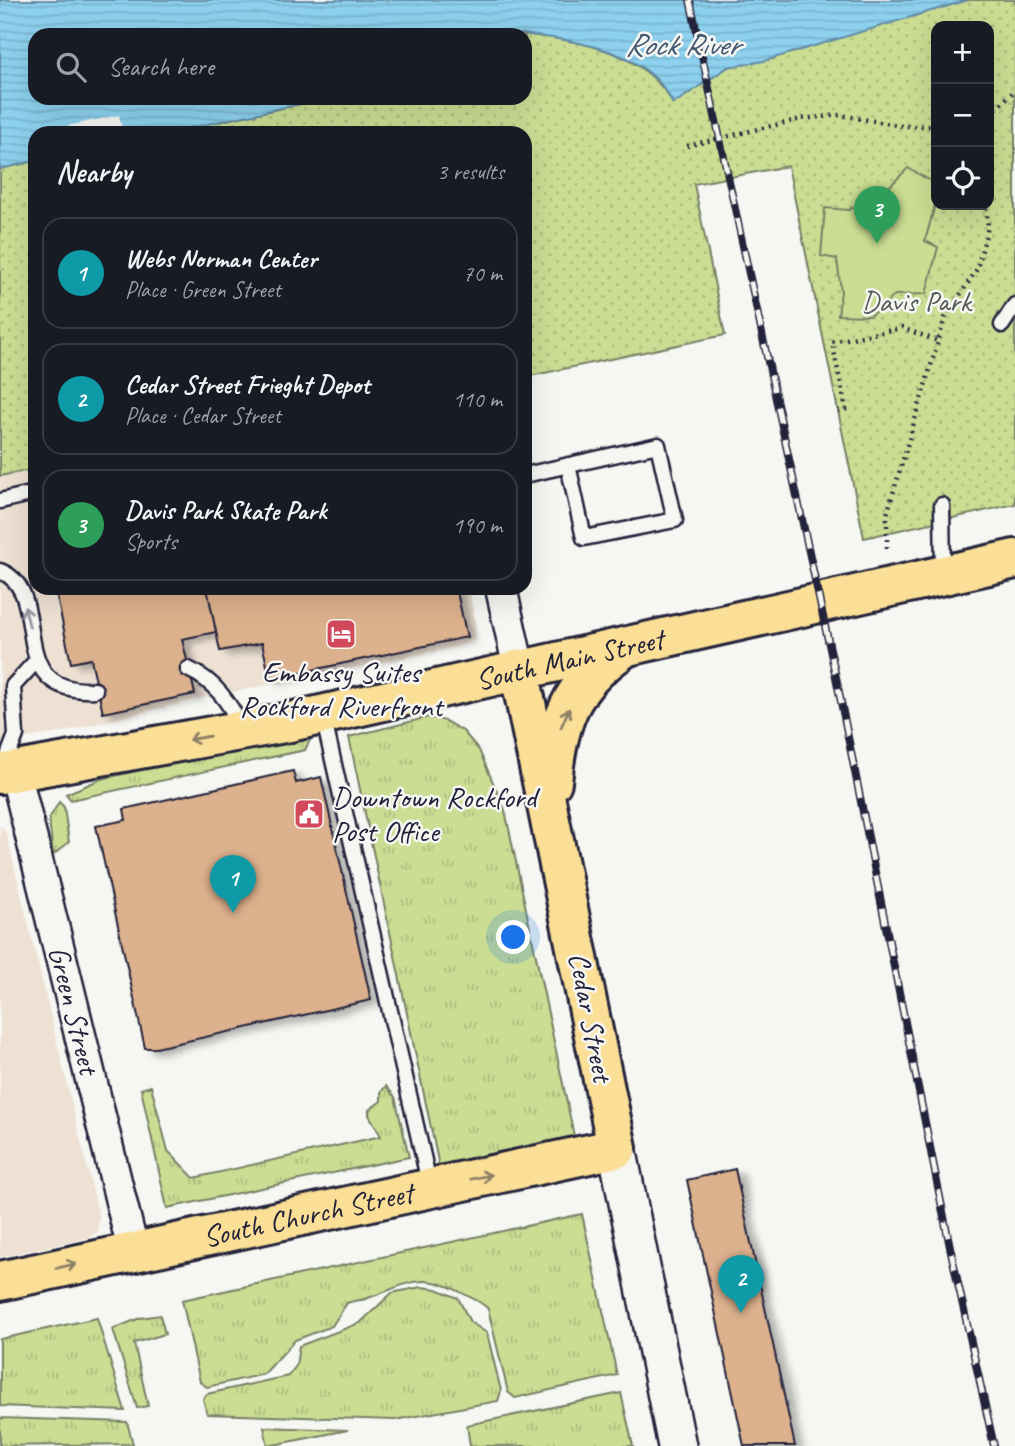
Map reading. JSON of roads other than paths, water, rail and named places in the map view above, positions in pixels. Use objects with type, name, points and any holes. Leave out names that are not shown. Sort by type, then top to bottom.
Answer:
[{"type":"main road","name":"South Main Street","points":[[6,760],[242,730],[1015,559]]},
{"type":"main road","points":[[549,809],[556,738],[569,708],[582,682],[597,666],[625,646]]},
{"type":"main road","name":"Cedar Street","points":[[519,669],[617,1148]]},
{"type":"main road","name":"South Church Street","points":[[0,1281],[133,1250],[617,1148]]},
{"type":"street","name":"Cedar Street","points":[[503,595],[519,669]]},
{"type":"street","name":"Green Street","points":[[6,760],[133,1250]]},
{"type":"street","name":"Cedar Street","points":[[617,1148],[677,1446]]},
{"type":"lane","points":[[1002,325],[1015,305]]},
{"type":"lane","points":[[532,473],[568,465],[659,445],[675,520],[584,538],[568,465]]},
{"type":"lane","points":[[0,501],[28,495]]},
{"type":"lane","points":[[942,505],[943,575]]},
{"type":"lane","points":[[0,571],[12,576],[20,590],[36,661],[48,680],[62,687],[95,690]]},
{"type":"lane","points":[[6,760],[16,735],[13,686],[36,661]]},
{"type":"lane","points":[[188,669],[202,675],[222,695],[242,730]]},
{"type":"lane","points":[[322,714],[430,1188]]},
{"type":"water","name":"Rock River","points":[[0,0],[968,0],[764,61],[728,67],[673,104],[662,85],[647,71],[629,60],[587,45],[532,35],[532,28],[28,28],[28,105],[296,105],[198,126],[28,126],[28,163],[0,169]]},
{"type":"railway","points":[[690,0],[836,677],[950,1247],[994,1446]]},
{"type":"place","name":"Davis Park Skate Park","points":[[877,244]]},
{"type":"place","name":"Embassy Suites Rockford Riverfront","points":[[341,634]]},
{"type":"place","name":"Downtown Rockford Post Office","points":[[309,814]]},
{"type":"place","name":"Webs Norman Center","points":[[233,913]]},
{"type":"place","name":"Cedar Street Frieght Depot","points":[[741,1313]]},
{"type":"park label","name":"Davis Park","points":[[916,301]]}]
